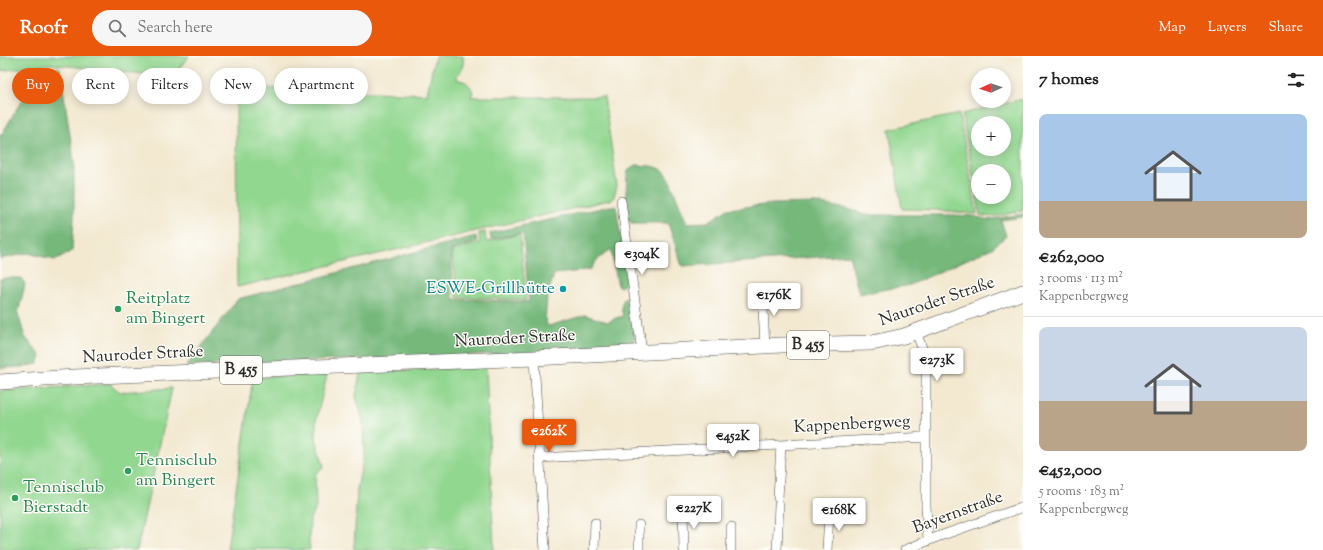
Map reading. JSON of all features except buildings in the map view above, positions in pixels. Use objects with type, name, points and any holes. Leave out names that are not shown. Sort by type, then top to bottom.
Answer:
[{"type":"main road","name":"Nauroder Straße","points":[[0,382],[765,346],[872,343],[895,339],[916,332],[1023,292]]},
{"type":"street","points":[[621,201],[642,352]]},
{"type":"street","points":[[762,290],[765,346]]},
{"type":"street","name":"Kappenbergweg","points":[[916,332],[924,353],[926,373],[926,506],[928,540]]},
{"type":"street","points":[[534,358],[545,550]]},
{"type":"street","name":"Kappenbergweg","points":[[539,458],[926,437]]},
{"type":"street","name":"Kappenbergweg","points":[[777,550],[781,445]]},
{"type":"street","name":"Bayernstraße","points":[[905,550],[928,540],[1023,507]]},
{"type":"street","points":[[683,510],[684,550]]},
{"type":"street","points":[[828,550],[829,514]]},
{"type":"street","points":[[594,550],[595,523]]},
{"type":"street","points":[[639,525],[639,550]]},
{"type":"street","points":[[731,527],[731,550]]},
{"type":"green space","points":[[0,56],[189,56],[179,68],[137,68],[137,73],[129,72],[129,68],[88,68],[50,64],[12,68],[12,69],[0,71]]},
{"type":"green space","points":[[435,56],[463,56],[463,67],[457,76],[458,80],[466,82],[470,87],[473,92],[471,97],[604,97],[617,186],[613,199],[237,287],[236,104],[266,104],[266,88],[274,89],[274,104],[368,104],[368,92],[427,94]]},
{"type":"green space","points":[[64,95],[74,162],[74,218],[72,251],[55,260],[28,253],[0,259],[0,134],[2,134],[20,104],[64,104]]},
{"type":"green space","points":[[1023,99],[1023,211],[990,217],[980,215],[978,204],[1011,204],[1011,164],[971,164],[962,114],[986,108],[1011,108],[1011,102]]},
{"type":"green space","points":[[959,114],[971,181],[971,204],[975,204],[977,214],[938,210],[902,209],[889,129]]},
{"type":"green space","points":[[637,165],[657,167],[667,174],[687,223],[708,222],[728,209],[773,204],[816,203],[857,211],[858,213],[865,215],[952,215],[973,216],[988,220],[1023,214],[1023,217],[1001,220],[1006,236],[992,248],[910,285],[859,294],[849,255],[682,266],[668,223],[632,223],[627,220],[625,213],[627,174],[630,169]]},
{"type":"green space","points":[[610,206],[616,206],[628,282],[621,287],[618,286],[611,249],[595,262],[591,269],[554,274],[547,297],[545,322],[549,326],[585,315],[608,322],[623,316],[621,308],[622,304],[626,297],[629,297],[635,338],[629,346],[543,352],[186,366],[238,299],[476,236],[477,242],[451,250],[453,299],[529,302],[523,233],[491,239],[490,233]]},
{"type":"green space","points":[[485,232],[486,242],[520,234],[526,300],[457,297],[452,251],[480,243],[479,233]]},
{"type":"green space","points":[[21,278],[25,284],[18,314],[25,337],[41,356],[38,364],[0,368],[0,279]]},
{"type":"green space","points":[[454,368],[486,368],[494,550],[354,550],[357,489],[364,455],[363,420],[356,397],[360,373]]},
{"type":"green space","points":[[327,375],[316,421],[316,439],[324,466],[315,474],[316,508],[310,518],[310,550],[227,549],[253,377]]},
{"type":"green space","points":[[110,384],[120,392],[172,388],[137,550],[0,550],[0,391]]},
{"type":"place","name":"ESWE-Grillhütte","points":[[563,289]]},
{"type":"place","name":"Reitplatz am Bingert","points":[[118,309]]},
{"type":"place","name":"Tennisclub am Bingert","points":[[128,471]]},
{"type":"place","name":"Tennisclub Bierstadt","points":[[15,498]]}]
